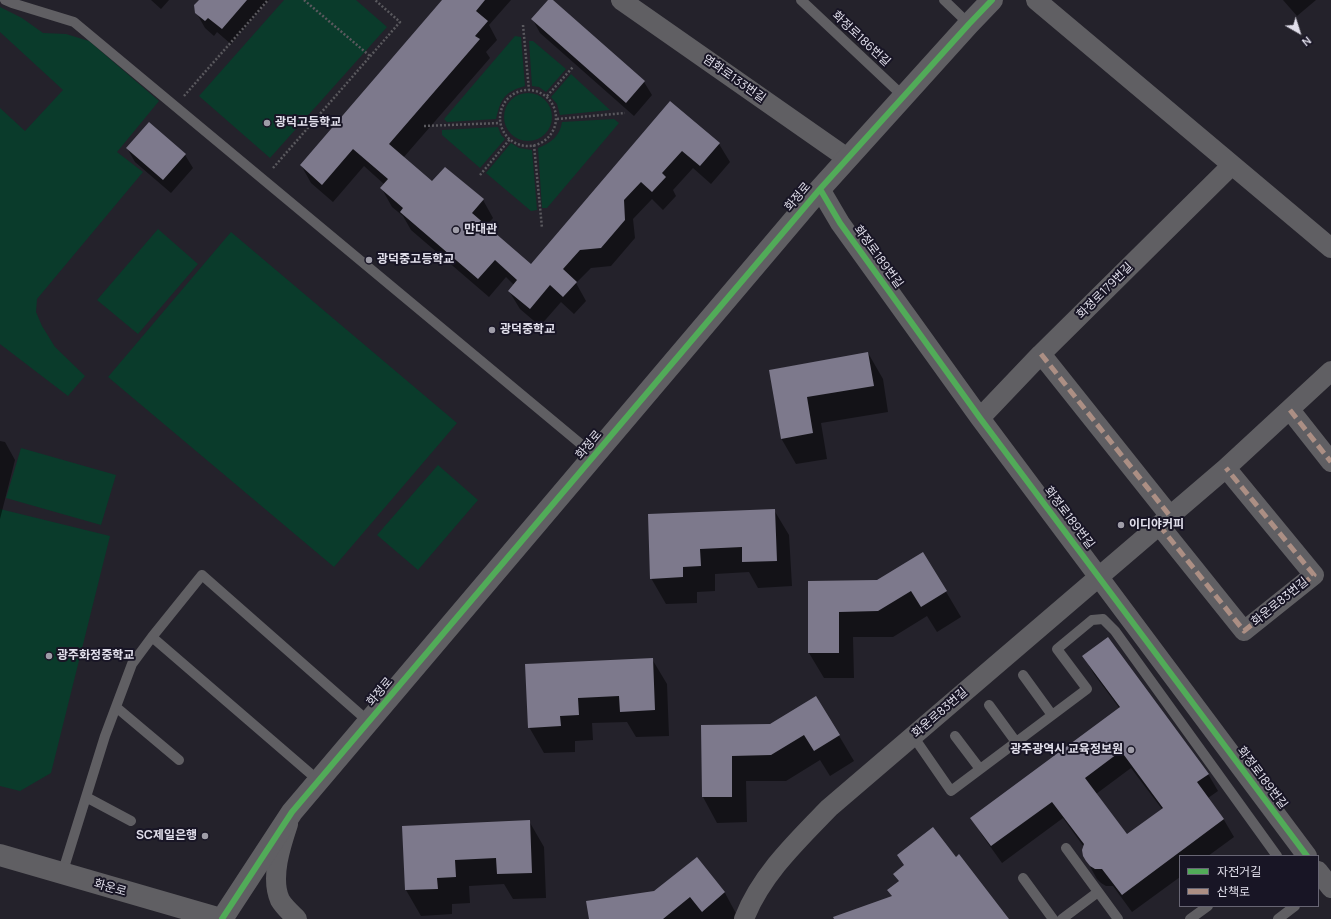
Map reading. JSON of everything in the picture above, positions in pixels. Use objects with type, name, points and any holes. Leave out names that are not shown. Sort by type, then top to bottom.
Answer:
[{"type":"street","name":"염화로133번길","points":[[621,0],[847,158]]},
{"type":"street","name":"화정로","points":[[221,919],[292,812],[820,189],[903,96],[992,0]]},
{"type":"street","points":[[1036,0],[1331,248]]},
{"type":"street","name":"화정로179번길","points":[[980,418],[1042,354],[1232,165]]},
{"type":"street","name":"화정로189번길","points":[[820,189],[840,223],[980,418],[1306,855]]},
{"type":"street","name":"화운로83번길","points":[[1042,354],[1244,631],[1314,574],[1226,468]]},
{"type":"street","name":"화운로83번길","points":[[744,919],[749,904],[792,845],[829,808],[1226,468],[1331,371]]},
{"type":"street","points":[[1290,410],[1331,462]]},
{"type":"street","points":[[292,812],[277,864],[276,884],[280,900],[297,919]]},
{"type":"street","name":"화운로","points":[[0,855],[221,919]]},
{"type":"lane","points":[[5,0],[74,22],[594,455]]},
{"type":"lane","name":"화정로186번길","points":[[801,0],[903,96]]},
{"type":"lane","points":[[944,0],[969,24]]},
{"type":"lane","points":[[62,874],[105,736],[132,664],[202,575],[369,722]]},
{"type":"lane","points":[[913,736],[951,791],[1088,688],[1058,648],[1092,620],[1103,619],[1115,631],[1276,855]]},
{"type":"lane","points":[[152,637],[319,781]]},
{"type":"lane","points":[[1023,675],[1052,715]]},
{"type":"lane","points":[[989,705],[1016,742]]},
{"type":"lane","points":[[116,707],[179,760]]},
{"type":"lane","points":[[955,736],[980,769]]},
{"type":"lane","points":[[86,797],[131,821]]},
{"type":"lane","points":[[1066,848],[1118,919]]},
{"type":"lane","points":[[1023,878],[1054,919]]},
{"type":"lane","points":[[1062,919],[1098,892]]},
{"type":"lane","points":[[1190,919],[1207,907]]},
{"type":"lane","points":[[1278,919],[1294,907]]},
{"type":"path","points":[[176,106],[268,0]]},
{"type":"path","points":[[304,0],[370,56]]},
{"type":"path","points":[[263,179],[400,22],[375,0]]},
{"type":"path","points":[[524,25],[529,90]]},
{"type":"path","points":[[547,96],[573,68]]},
{"type":"path","points":[[529,90],[535,90],[547,96],[554,106],[556,119],[550,136],[543,142],[526,146],[517,144],[510,139],[504,132],[500,123],[502,106],[507,99],[513,94],[529,90]]},
{"type":"path","points":[[556,119],[625,113]]},
{"type":"path","points":[[424,126],[500,123]]},
{"type":"path","points":[[480,175],[510,139]]},
{"type":"path","points":[[534,145],[542,228]]},
{"type":"green space","points":[[284,0],[356,0],[387,27],[270,158],[199,96]]},
{"type":"green space","points":[[0,7],[22,18],[43,33],[66,34],[89,41],[159,101],[117,152],[143,172],[37,299],[36,312],[42,326],[55,347],[85,376],[68,396],[0,344],[0,108],[25,131],[63,90],[0,32]]},
{"type":"green space","points":[[515,36],[521,37],[525,86],[512,91],[504,97],[496,119],[447,122],[444,119]]},
{"type":"green space","points":[[529,41],[533,41],[566,69],[546,92],[539,87],[532,86]]},
{"type":"green space","points":[[571,74],[610,110],[560,115],[557,104],[551,97]]},
{"type":"green space","points":[[523,93],[533,93],[545,100],[552,112],[552,122],[545,134],[533,141],[523,141],[515,137],[508,130],[504,122],[504,112],[508,104],[515,97]]},
{"type":"green space","points":[[614,119],[619,123],[547,208],[542,208],[538,148],[547,144],[557,135],[562,122]]},
{"type":"green space","points":[[498,127],[501,135],[505,139],[480,168],[442,135],[442,130]]},
{"type":"green space","points":[[511,143],[519,148],[532,150],[537,210],[531,211],[486,173]]},
{"type":"green space","points":[[158,229],[198,264],[138,334],[97,300]]},
{"type":"green space","points":[[231,232],[457,423],[334,567],[108,377]]},
{"type":"green space","points":[[21,448],[116,475],[101,525],[6,498]]},
{"type":"green space","points":[[438,465],[478,500],[418,570],[377,535]]},
{"type":"green space","points":[[0,509],[110,536],[51,773],[20,791],[0,786]]},
{"type":"building","points":[[199,0],[247,0],[222,29],[208,18],[205,21],[195,13],[194,5]]},
{"type":"building","points":[[442,0],[485,0],[476,11],[488,21],[475,36],[480,39],[389,144],[432,181],[445,167],[484,199],[472,213],[531,264],[670,101],[720,143],[700,166],[682,151],[662,173],[666,177],[652,192],[641,182],[624,200],[625,220],[601,248],[580,250],[563,269],[577,282],[563,297],[550,285],[530,309],[508,291],[517,280],[495,260],[478,279],[400,212],[403,208],[380,188],[388,179],[353,149],[322,185],[300,165]]},
{"type":"building","points":[[548,0],[553,0],[645,81],[626,103],[531,19]]},
{"type":"building","points":[[149,122],[186,154],[163,180],[126,148]]},
{"type":"building","points":[[868,352],[874,386],[807,397],[813,433],[781,439],[769,370]]},
{"type":"building","points":[[775,509],[777,561],[742,562],[742,547],[700,549],[701,566],[683,567],[683,577],[650,579],[648,514]]},
{"type":"building","points":[[923,552],[947,591],[921,607],[911,591],[878,611],[839,612],[839,653],[808,653],[808,581],[877,580]]},
{"type":"building","points":[[1108,637],[1209,774],[1197,782],[1224,819],[1122,895],[1102,869],[1095,869],[1086,861],[1082,850],[1084,844],[1052,802],[991,846],[970,818],[1120,707],[1082,656]],"holes":[[[1121,751],[1163,808],[1127,834],[1085,778]]]},
{"type":"building","points":[[653,658],[655,710],[620,712],[619,696],[578,698],[579,715],[560,716],[561,726],[528,728],[525,664]]},
{"type":"building","points":[[816,696],[840,735],[814,751],[804,735],[771,755],[732,756],[732,797],[702,797],[701,725],[770,724]]},
{"type":"building","points":[[530,820],[532,873],[497,874],[496,858],[455,860],[456,877],[437,878],[438,889],[405,890],[402,826]]},
{"type":"building","points":[[933,827],[956,857],[959,854],[1009,919],[834,919],[833,917],[892,896],[887,890],[899,881],[893,874],[904,865],[897,855]]},
{"type":"building","points":[[697,857],[725,892],[702,912],[690,897],[663,919],[589,919],[586,901],[654,891]]},
{"type":"marked path","points":[[1041,354],[1170,516]]},
{"type":"marked path","points":[[1290,410],[1331,462]]},
{"type":"marked path","points":[[1159,525],[1244,631],[1314,575],[1226,468]]},
{"type":"cycle path","points":[[222,919],[292,812],[820,189],[992,0]]},
{"type":"cycle path","points":[[820,189],[840,223],[980,418],[1306,855]]},
{"type":"place","name":"광덕고등학교","points":[[267,123]]},
{"type":"place","name":"만대관","points":[[456,230]]},
{"type":"place","name":"광덕중고등학교","points":[[369,260]]},
{"type":"place","name":"광덕중학교","points":[[492,330]]},
{"type":"place","name":"이디야커피","points":[[1121,525]]},
{"type":"place","name":"광주화정중학교","points":[[49,656]]},
{"type":"place","name":"광주광역시 교육정보원","points":[[1131,750]]},
{"type":"place","name":"SC제일은행","points":[[205,836]]}]
